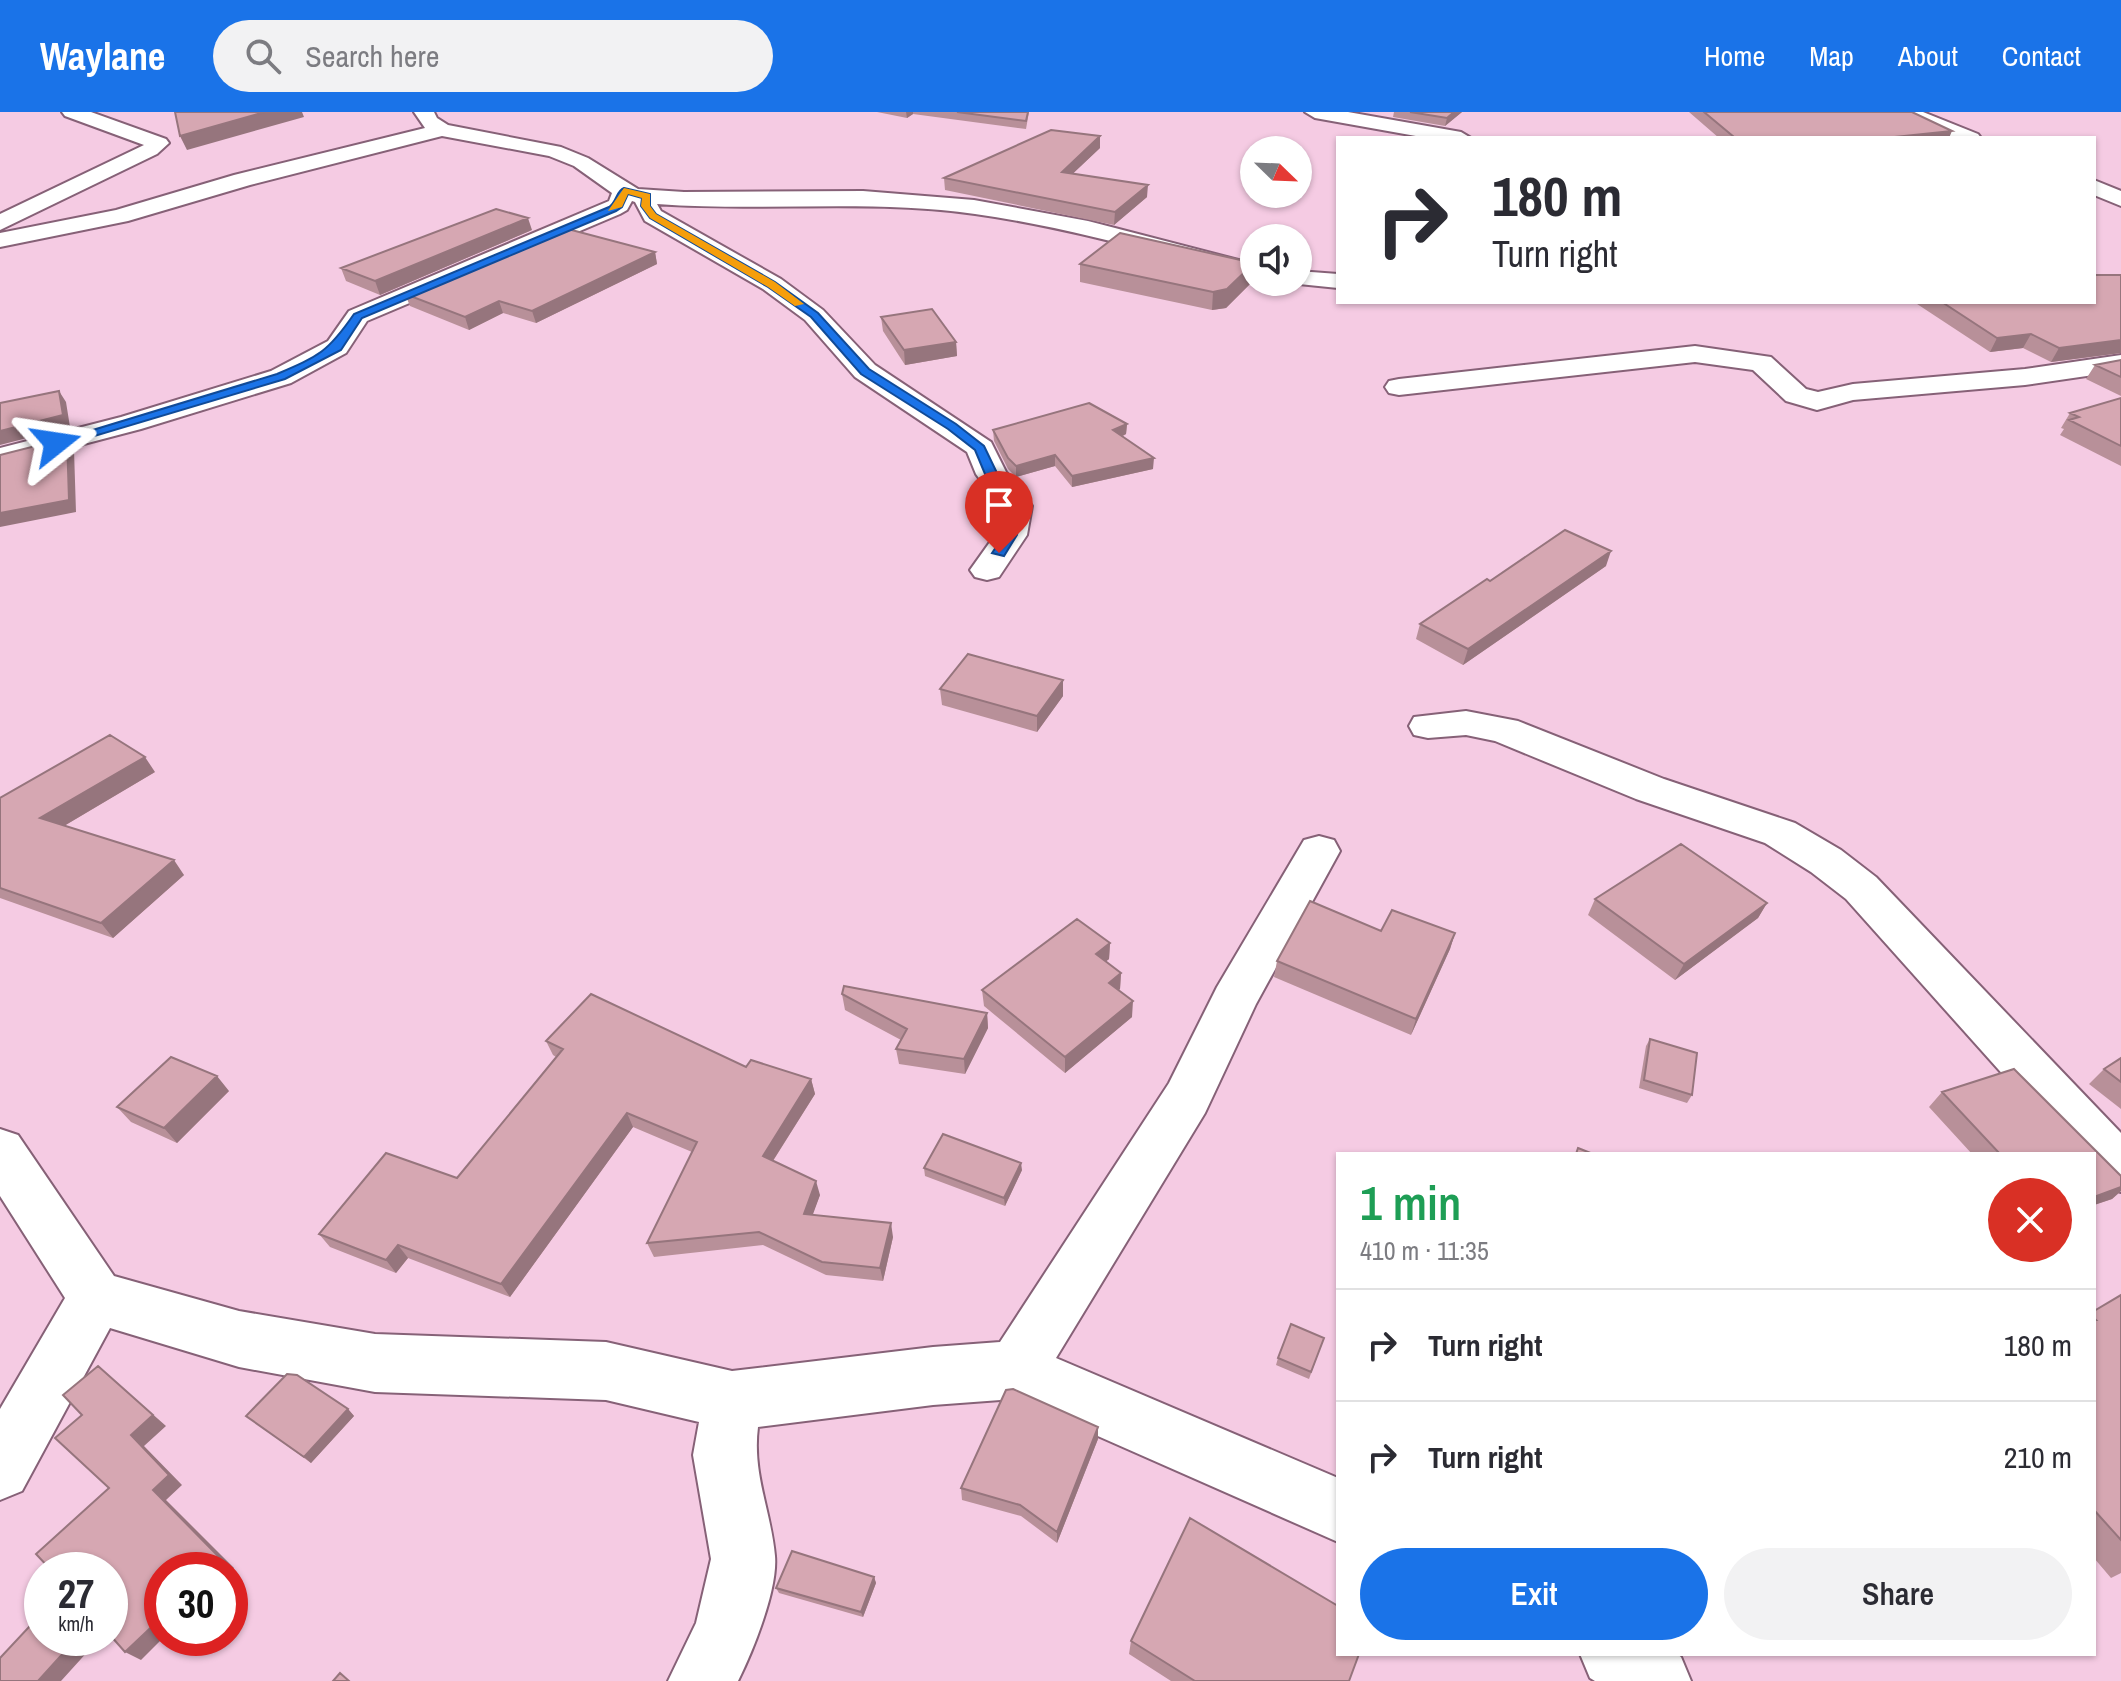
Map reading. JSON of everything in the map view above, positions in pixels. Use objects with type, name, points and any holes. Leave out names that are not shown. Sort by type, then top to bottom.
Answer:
[{"type":"street","points":[[2,233],[159,143],[72,112]]},
{"type":"street","points":[[424,112],[429,122],[442,130],[554,151],[581,162],[636,194],[653,216],[782,292],[814,315],[865,371],[980,448],[991,474],[1016,506],[1011,535],[987,570]]},
{"type":"street","points":[[1315,112],[1450,136]]},
{"type":"street","points":[[1906,112],[1966,136]]},
{"type":"street","points":[[2,233],[120,216],[242,180],[442,130]]},
{"type":"street","points":[[2096,188],[2121,199]]},
{"type":"street","points":[[0,457],[131,423],[281,377],[337,347],[358,316],[612,209],[636,194],[863,198],[974,207],[1088,228],[1240,267]]},
{"type":"street","points":[[1312,279],[1336,281]]},
{"type":"street","points":[[1399,387],[1695,354],[1761,363],[1796,395],[1817,401],[1853,392],[2025,377],[2121,363]]},
{"type":"street","points":[[1428,726],[1466,723],[1504,730],[1650,789],[1780,833],[1826,861],[1861,888],[2121,1169]]},
{"type":"street","points":[[1016,1370],[1187,1098],[1234,1000],[1319,851]]},
{"type":"street","points":[[0,1151],[96,1297],[239,1339],[375,1363],[606,1371],[732,1401],[933,1376],[1016,1370],[1336,1509]]},
{"type":"street","points":[[0,1469],[96,1297]]},
{"type":"street","points":[[702,1681],[727,1633],[743,1559],[724,1455],[732,1401]]},
{"type":"street","points":[[1617,1656],[1657,1681]]},
{"type":"building","points":[[175,112],[265,112],[180,136]]},
{"type":"building","points":[[957,112],[1028,112],[1026,121]]},
{"type":"building","points":[[1410,112],[1454,112],[1447,118]]},
{"type":"building","points":[[1704,112],[1912,112],[1952,131],[1904,136],[1733,136]]},
{"type":"building","points":[[1051,130],[1100,136],[1062,172],[1148,185],[1115,212],[944,178]]},
{"type":"building","points":[[496,209],[528,218],[375,281],[341,268]]},
{"type":"building","points":[[564,228],[655,252],[532,311],[499,301],[465,317],[405,294]]},
{"type":"building","points":[[1120,233],[1240,260],[1240,276],[1227,289],[1213,292],[1080,264]]},
{"type":"building","points":[[2096,275],[2121,275],[2121,340],[2059,348],[2031,334],[1997,338],[1945,304],[2096,304]]},
{"type":"building","points":[[932,309],[956,342],[904,350],[881,317]]},
{"type":"building","points":[[2121,360],[2121,377],[2095,365]]},
{"type":"building","points":[[59,391],[63,415],[0,431],[0,403]]},
{"type":"building","points":[[2121,398],[2121,446],[2069,420],[2079,417],[2070,413]]},
{"type":"building","points":[[1089,403],[1127,424],[1113,430],[1154,458],[1072,476],[1055,455],[1016,466],[1008,458],[993,430]]},
{"type":"building","points":[[67,438],[69,500],[0,513],[0,455]]},
{"type":"building","points":[[1565,530],[1611,551],[1468,649],[1420,624],[1487,579],[1490,581]]},
{"type":"building","points":[[968,654],[1063,680],[1037,716],[940,689]]},
{"type":"building","points":[[110,735],[145,757],[40,818],[174,860],[101,923],[0,888],[0,798]]},
{"type":"building","points":[[1681,844],[1767,903],[1684,964],[1595,899]]},
{"type":"building","points":[[1310,901],[1381,931],[1392,910],[1455,933],[1416,1019],[1277,961]]},
{"type":"building","points":[[1077,919],[1110,943],[1096,954],[1121,973],[1109,983],[1133,1001],[1065,1057],[982,990]]},
{"type":"building","points":[[844,986],[987,1013],[964,1059],[896,1049],[907,1029],[842,994]]},
{"type":"building","points":[[591,994],[746,1067],[751,1060],[811,1079],[763,1156],[816,1181],[804,1214],[891,1223],[880,1268],[822,1262],[759,1232],[647,1243],[697,1142],[627,1113],[501,1284],[398,1245],[386,1260],[319,1234],[386,1153],[457,1178],[563,1049],[546,1041]]},
{"type":"building","points":[[1650,1039],[1697,1053],[1692,1095],[1644,1080]]},
{"type":"building","points":[[171,1057],[217,1076],[164,1128],[117,1107]]},
{"type":"building","points":[[2121,1058],[2121,1082],[2104,1069]]},
{"type":"building","points":[[2014,1069],[2121,1176],[2121,1187],[2096,1196],[2096,1152],[1998,1152],[1942,1092]]},
{"type":"building","points":[[943,1134],[1021,1163],[1004,1198],[924,1168]]},
{"type":"building","points":[[2121,1295],[2121,1540],[2096,1512],[2096,1310]]},
{"type":"building","points":[[1291,1324],[1324,1338],[1311,1372],[1278,1358]]},
{"type":"building","points":[[98,1366],[153,1415],[131,1435],[169,1475],[153,1490],[214,1552],[144,1552],[144,1634],[128,1649],[128,1552],[38,1552],[109,1488],[55,1438],[82,1415],[63,1395]]},
{"type":"building","points":[[287,1374],[297,1375],[348,1409],[304,1457],[246,1416]]},
{"type":"building","points":[[1013,1389],[1098,1427],[1057,1532],[1020,1505],[961,1488],[1006,1390]]},
{"type":"building","points":[[1190,1518],[1336,1605],[1336,1656],[1358,1656],[1349,1681],[1195,1681],[1131,1641]]},
{"type":"building","points":[[792,1551],[874,1577],[861,1612],[776,1588]]},
{"type":"building","points":[[24,1632],[24,1656],[61,1656],[38,1681],[0,1681],[0,1658]]},
{"type":"building","points":[[340,1673],[349,1681],[333,1681]]},
{"type":"slow traffic","points":[[612,209],[619,205],[624,191],[647,196],[646,206],[653,216],[772,284],[799,304]]},
{"type":"route","points":[[56,443],[281,377],[337,347],[344,340],[350,323],[358,316],[612,209],[619,205],[624,191],[647,196],[646,206],[653,216],[772,284],[814,315],[865,371],[980,448],[991,474],[1016,506],[1011,535],[999,553]]}]
